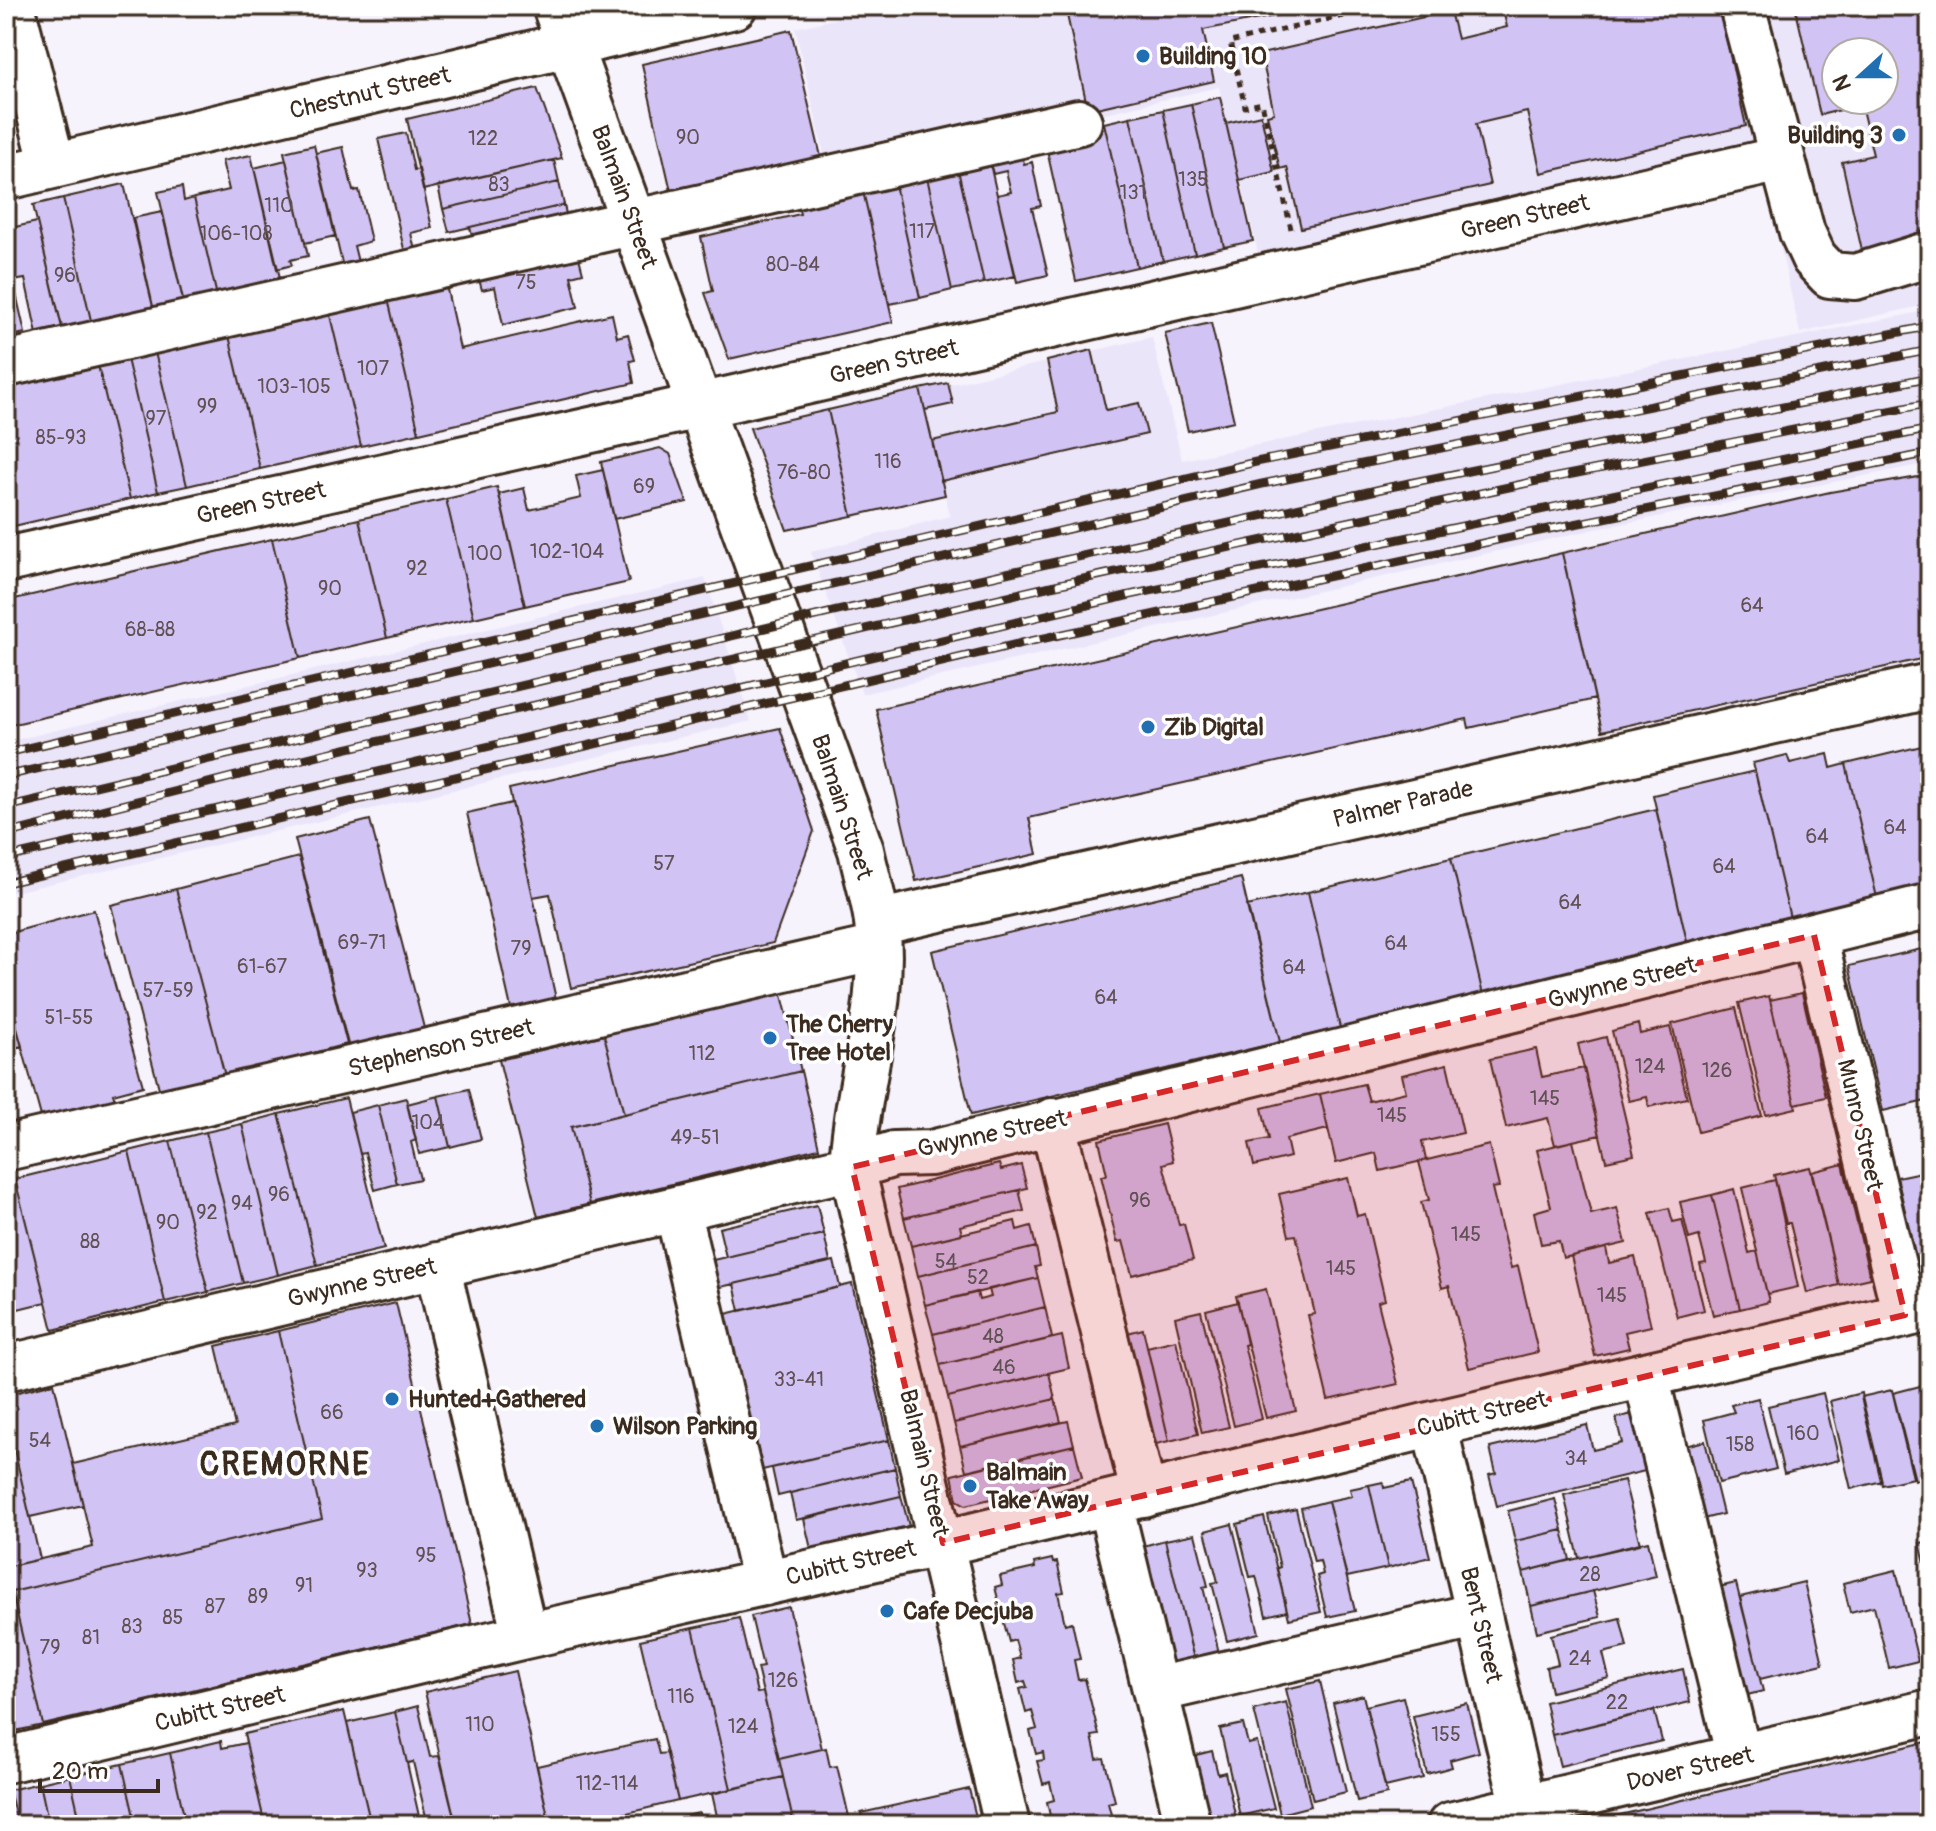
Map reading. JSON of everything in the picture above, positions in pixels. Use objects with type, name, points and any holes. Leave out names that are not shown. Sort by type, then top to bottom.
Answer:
[{"type":"street","points":[[12,6],[53,166]]},
{"type":"street","name":"Chestnut Street","points":[[6,177],[516,59],[561,24],[734,6]]},
{"type":"street","points":[[1742,6],[1781,159],[1802,232],[1814,258],[1830,275],[1855,277],[1930,254]]},
{"type":"street","name":"Balmain Street","points":[[561,24],[861,850],[877,936],[878,970],[872,1034],[855,1122],[852,1167],[1007,1825]]},
{"type":"street","points":[[6,364],[1079,122]]},
{"type":"street","name":"Green Street","points":[[6,560],[701,406],[1781,159]]},
{"type":"street","name":"Palmer Parade","points":[[877,936],[1930,686]]},
{"type":"street","name":"Gwynne Street","points":[[6,1368],[852,1167],[894,1154],[931,1153],[1930,906]]},
{"type":"street","name":"Munro Street","points":[[1814,935],[1917,1312]]},
{"type":"street","name":"Stephenson Street","points":[[6,1148],[877,936]]},
{"type":"street","points":[[1052,1121],[1127,1499],[1156,1690],[1188,1825]]},
{"type":"street","points":[[677,1209],[765,1583]]},
{"type":"street","points":[[437,1265],[525,1636]]},
{"type":"street","name":"Cubitt Street","points":[[6,1760],[525,1636],[943,1543],[1434,1424],[1917,1312]]},
{"type":"street","points":[[1646,1376],[1739,1757]]},
{"type":"street","name":"Bent Street","points":[[1434,1424],[1526,1816]]},
{"type":"street","points":[[1156,1690],[1479,1615]]},
{"type":"street","name":"Dover Street","points":[[1450,1825],[1526,1816],[1739,1757],[1930,1712]]},
{"type":"path","points":[[1293,238],[1262,103],[1245,107],[1230,42],[1369,10],[1369,6]]},
{"type":"highlighted area","points":[[1814,935],[1905,1315],[943,1543],[852,1167]]},
{"type":"shaded area","points":[[892,6],[1930,6],[1930,304],[1800,333],[1766,185],[1269,300],[1219,87],[829,176],[795,28]]},
{"type":"shaded area","points":[[1930,310],[1930,463],[1591,530],[862,694],[811,552],[950,516],[918,392],[1152,337],[1182,460]]},
{"type":"shaded area","points":[[705,578],[751,721],[6,894],[6,742]]},
{"type":"building","name":"Building 10","points":[[1065,6],[1285,6],[1285,14],[1203,30],[1214,81],[1088,110]]},
{"type":"building","points":[[1502,6],[1719,6],[1746,126],[1541,173],[1527,112],[1476,124],[1490,185],[1301,228],[1287,167],[1280,169],[1267,115],[1274,113],[1261,54],[1450,11],[1457,39],[1507,27]]},
{"type":"building","name":"Building 3","points":[[1795,6],[1930,6],[1930,237],[1928,231],[1862,251],[1842,162],[1873,155],[1864,116],[1900,116],[1900,36],[1820,36],[1820,115]]},
{"type":"building","points":[[791,30],[823,165],[673,200],[642,64]]},
{"type":"building","points":[[537,88],[562,158],[423,190],[407,119]]},
{"type":"building","points":[[1220,97],[1253,241],[1224,247],[1191,104]]},
{"type":"building","points":[[1191,104],[1224,247],[1195,254],[1163,110]]},
{"type":"building","points":[[1163,110],[1195,254],[1163,261],[1130,117]]},
{"type":"building","points":[[1261,115],[1274,172],[1239,180],[1226,123]]},
{"type":"building","points":[[1130,117],[1163,261],[1137,267],[1104,123]]},
{"type":"building","points":[[1104,123],[1137,267],[1076,281],[1044,137]]},
{"type":"building","points":[[406,133],[414,170],[419,169],[432,228],[411,233],[418,264],[408,266],[378,139]]},
{"type":"building","points":[[1020,143],[1024,164],[1032,162],[1041,206],[1032,208],[1048,275],[1017,282],[997,195],[1011,192],[1006,171],[993,174],[987,150]]},
{"type":"building","points":[[314,145],[335,236],[305,243],[284,152]]},
{"type":"building","points":[[343,147],[353,191],[359,190],[371,241],[354,246],[358,262],[346,280],[316,153]]},
{"type":"building","points":[[987,150],[1015,276],[984,283],[955,157]]},
{"type":"building","points":[[251,155],[284,295],[220,309],[194,198],[229,190],[222,161]]},
{"type":"building","points":[[955,157],[984,283],[952,290],[924,164]]},
{"type":"building","points":[[286,160],[308,256],[290,260],[292,265],[277,269],[254,168]]},
{"type":"building","points":[[554,160],[559,182],[443,209],[438,186]]},
{"type":"building","points":[[924,164],[952,290],[920,298],[892,171]]},
{"type":"building","points":[[892,171],[920,298],[889,304],[860,178]]},
{"type":"building","points":[[860,178],[893,322],[729,359],[705,293],[713,291],[701,237],[800,214],[795,193]]},
{"type":"building","points":[[559,182],[564,205],[449,232],[443,209]]},
{"type":"building","points":[[124,184],[157,324],[95,338],[63,198]]},
{"type":"building","points":[[182,187],[184,201],[194,198],[220,309],[187,317],[158,192]]},
{"type":"building","points":[[63,198],[95,338],[66,345],[33,205]]},
{"type":"building","points":[[564,205],[570,232],[476,253],[470,227]]},
{"type":"building","points":[[162,212],[187,317],[157,324],[133,218]]},
{"type":"building","points":[[37,222],[62,327],[37,334],[25,279],[13,281],[6,250],[6,229]]},
{"type":"building","points":[[576,246],[583,273],[571,276],[578,307],[503,325],[495,287],[482,290],[476,269]]},
{"type":"building","points":[[6,250],[25,333],[16,335],[21,358],[6,361]]},
{"type":"building","points":[[444,276],[460,349],[612,314],[617,337],[628,334],[635,360],[630,361],[634,383],[419,433],[386,290]]},
{"type":"building","points":[[386,290],[419,433],[361,446],[327,303]]},
{"type":"building","points":[[327,303],[361,446],[260,469],[227,327]]},
{"type":"building","points":[[1211,323],[1234,421],[1188,431],[1165,333]]},
{"type":"building","points":[[227,327],[260,469],[187,486],[153,344]]},
{"type":"building","points":[[153,344],[187,486],[158,492],[125,350]]},
{"type":"building","points":[[125,350],[158,492],[130,499],[96,357]]},
{"type":"building","points":[[1092,350],[1106,410],[1139,403],[1147,434],[941,481],[932,441],[1058,412],[1047,361]]},
{"type":"building","points":[[96,357],[130,499],[14,526],[6,496],[6,378]]},
{"type":"building","points":[[948,383],[953,404],[925,410],[920,389]]},
{"type":"building","points":[[920,389],[945,495],[852,516],[828,410]]},
{"type":"building","points":[[828,410],[852,516],[787,530],[750,428]]},
{"type":"building","points":[[660,448],[670,454],[687,502],[614,519],[601,462]]},
{"type":"building","points":[[603,470],[629,582],[525,606],[499,494],[524,488],[529,510],[581,498],[576,476]]},
{"type":"building","points":[[1930,475],[1930,657],[1602,731],[1562,553],[1830,492]]},
{"type":"building","points":[[497,487],[525,606],[474,618],[446,499]]},
{"type":"building","points":[[446,499],[474,618],[387,638],[359,519]]},
{"type":"building","points":[[359,519],[387,638],[300,658],[272,539]]},
{"type":"building","points":[[272,539],[300,658],[6,726],[6,601]]},
{"type":"building","points":[[1562,553],[1595,699],[1469,728],[1467,719],[1029,818],[1037,854],[916,881],[876,709]]},
{"type":"building","points":[[780,728],[814,831],[773,943],[571,988],[550,894],[533,897],[509,789]]},
{"type":"building","points":[[1930,744],[1930,889],[1878,902],[1846,764]]},
{"type":"building","points":[[1828,754],[1831,768],[1846,764],[1878,902],[1791,922],[1753,763],[1787,755],[1790,763]]},
{"type":"building","points":[[1755,771],[1791,922],[1688,946],[1653,795]]},
{"type":"building","points":[[512,803],[556,999],[511,1008],[467,813]]},
{"type":"building","points":[[1656,809],[1688,946],[1483,995],[1451,858]]},
{"type":"building","points":[[370,820],[424,1028],[349,1048],[295,839]]},
{"type":"building","points":[[299,857],[347,1044],[225,1076],[176,889]]},
{"type":"building","points":[[1451,858],[1483,995],[1340,1028],[1308,892]]},
{"type":"building","points":[[1241,878],[1280,1042],[971,1115],[932,951]]},
{"type":"building","points":[[176,889],[225,1076],[160,1092],[111,905]]},
{"type":"building","points":[[1308,892],[1340,1028],[1280,1042],[1247,906]]},
{"type":"building","points":[[94,910],[143,1086],[113,1094],[115,1100],[42,1120],[6,989],[6,934]]},
{"type":"building","points":[[1930,947],[1930,1100],[1883,1111],[1849,966]]},
{"type":"building","points":[[6,989],[22,1046],[6,1050]]},
{"type":"building","points":[[781,991],[801,1071],[624,1114],[604,1035]]},
{"type":"building","points":[[1802,993],[1826,1097],[1795,1104],[1770,1000]]},
{"type":"building","points":[[1769,996],[1796,1108],[1766,1115],[1739,1003]]},
{"type":"building","points":[[1736,1008],[1762,1116],[1698,1132],[1672,1024]]},
{"type":"building","points":[[1638,1024],[1640,1034],[1670,1027],[1687,1098],[1649,1107],[1647,1097],[1629,1101],[1612,1031]]},
{"type":"building","points":[[604,1035],[624,1114],[571,1127],[590,1204],[538,1217],[499,1060]]},
{"type":"building","points":[[1606,1037],[1634,1155],[1606,1161],[1578,1044]]},
{"type":"building","points":[[1536,1049],[1542,1077],[1584,1068],[1600,1135],[1555,1145],[1548,1118],[1506,1128],[1490,1059]]},
{"type":"building","points":[[1447,1064],[1463,1133],[1422,1142],[1426,1160],[1380,1171],[1376,1153],[1336,1163],[1320,1094],[1364,1084],[1369,1101],[1406,1092],[1402,1075]]},
{"type":"building","points":[[801,1071],[819,1148],[590,1204],[571,1127]]},
{"type":"building","points":[[469,1089],[481,1139],[450,1147],[438,1096]]},
{"type":"building","points":[[1320,1094],[1328,1129],[1286,1139],[1290,1157],[1254,1166],[1249,1143],[1269,1139],[1262,1108]]},
{"type":"building","points":[[438,1096],[450,1147],[419,1154],[407,1104]]},
{"type":"building","points":[[346,1098],[384,1249],[317,1265],[279,1114]]},
{"type":"building","points":[[406,1098],[416,1140],[411,1142],[420,1179],[397,1184],[378,1105]]},
{"type":"building","points":[[378,1105],[397,1184],[375,1190],[365,1153],[360,1154],[350,1112]]},
{"type":"building","points":[[279,1114],[317,1265],[278,1275],[242,1124]]},
{"type":"building","points":[[242,1124],[278,1275],[243,1283],[206,1132]]},
{"type":"building","points":[[1164,1124],[1173,1161],[1163,1164],[1179,1225],[1184,1224],[1193,1260],[1132,1275],[1123,1241],[1117,1242],[1101,1176],[1107,1175],[1099,1140]]},
{"type":"building","points":[[206,1132],[243,1283],[208,1292],[170,1141]]},
{"type":"building","points":[[170,1141],[208,1292],[165,1302],[129,1151]]},
{"type":"building","points":[[1573,1141],[1591,1214],[1617,1208],[1626,1243],[1563,1258],[1559,1241],[1541,1244],[1534,1212],[1551,1207],[1537,1150]]},
{"type":"building","points":[[1489,1145],[1499,1187],[1492,1188],[1511,1268],[1518,1266],[1538,1352],[1469,1368],[1449,1286],[1442,1288],[1421,1202],[1429,1200],[1419,1162]]},
{"type":"building","points":[[129,1151],[165,1302],[53,1330],[15,1179]]},
{"type":"building","points":[[999,1164],[1001,1170],[1021,1165],[1027,1188],[904,1218],[897,1189]]},
{"type":"building","points":[[1843,1164],[1870,1278],[1839,1285],[1812,1172]]},
{"type":"building","points":[[1810,1167],[1839,1285],[1807,1293],[1790,1223],[1786,1223],[1774,1175]]},
{"type":"building","points":[[1926,1171],[1930,1189],[1930,1277],[1921,1279],[1897,1177]]},
{"type":"building","points":[[1348,1178],[1357,1216],[1365,1214],[1385,1300],[1378,1302],[1398,1384],[1328,1400],[1308,1315],[1315,1314],[1296,1235],[1289,1236],[1279,1194]]},
{"type":"building","points":[[15,1179],[46,1302],[6,1312],[6,1182]]},
{"type":"building","points":[[1775,1180],[1798,1287],[1767,1294],[1742,1188]]},
{"type":"building","points":[[1734,1189],[1749,1253],[1757,1251],[1769,1302],[1740,1309],[1712,1195]]},
{"type":"building","points":[[1019,1190],[1024,1211],[960,1226],[962,1234],[911,1246],[904,1218]]},
{"type":"building","points":[[1712,1195],[1740,1309],[1713,1315],[1700,1264],[1706,1263],[1699,1236],[1689,1239],[1680,1202]]},
{"type":"building","points":[[817,1205],[824,1234],[726,1257],[719,1228]]},
{"type":"building","points":[[1669,1208],[1673,1222],[1682,1220],[1704,1310],[1677,1317],[1650,1213]]},
{"type":"building","points":[[1015,1221],[1017,1230],[1031,1226],[1036,1247],[918,1276],[911,1246]]},
{"type":"building","points":[[824,1234],[830,1262],[703,1291],[696,1264]]},
{"type":"building","points":[[1036,1247],[1040,1266],[1035,1267],[1038,1278],[925,1305],[918,1276]]},
{"type":"building","points":[[1606,1248],[1609,1263],[1635,1257],[1651,1326],[1625,1332],[1629,1348],[1595,1356],[1571,1256]]},
{"type":"building","points":[[834,1261],[840,1287],[740,1311],[734,1284]]},
{"type":"building","points":[[1038,1278],[1045,1307],[933,1334],[925,1305],[977,1292],[979,1300],[991,1297],[989,1289]]},
{"type":"building","points":[[852,1284],[889,1440],[746,1474],[709,1318]]},
{"type":"building","points":[[1266,1289],[1296,1411],[1266,1418],[1236,1296]]},
{"type":"building","points":[[1238,1302],[1247,1344],[1244,1345],[1262,1419],[1234,1426],[1206,1310]]},
{"type":"building","points":[[396,1303],[472,1624],[43,1725],[12,1592],[322,1519],[278,1331]]},
{"type":"building","points":[[1045,1307],[1052,1338],[940,1365],[933,1334]]},
{"type":"building","points":[[1201,1311],[1229,1427],[1202,1433],[1175,1317]]},
{"type":"building","points":[[1143,1329],[1169,1441],[1139,1448],[1112,1337]]},
{"type":"building","points":[[278,1331],[322,1519],[12,1592],[6,1567],[93,1547],[73,1464],[235,1426],[216,1346]]},
{"type":"building","points":[[1062,1336],[1069,1368],[948,1397],[940,1365]]},
{"type":"building","points":[[1176,1340],[1198,1434],[1169,1441],[1147,1347]]},
{"type":"building","points":[[1049,1373],[1055,1399],[954,1423],[948,1397]]},
{"type":"building","points":[[54,1383],[83,1505],[30,1517],[6,1415],[6,1395]]},
{"type":"building","points":[[1924,1385],[1930,1412],[1930,1477],[1915,1480],[1893,1393]]},
{"type":"building","points":[[1892,1390],[1913,1478],[1882,1485],[1861,1397]]},
{"type":"building","points":[[1823,1393],[1839,1460],[1784,1474],[1768,1406]]},
{"type":"building","points":[[1861,1393],[1882,1481],[1851,1489],[1830,1401]]},
{"type":"building","points":[[1758,1398],[1776,1469],[1719,1483],[1704,1420],[1734,1412],[1731,1405]]},
{"type":"building","points":[[1055,1399],[1061,1422],[960,1446],[954,1423]]},
{"type":"building","points":[[1649,1410],[1662,1467],[1497,1506],[1489,1475],[1496,1473],[1490,1448],[1587,1425],[1593,1450],[1622,1443],[1616,1418]]},
{"type":"building","points":[[6,1415],[40,1559],[6,1567]]},
{"type":"building","points":[[1068,1421],[1074,1445],[966,1471],[960,1446]]},
{"type":"building","points":[[889,1440],[895,1468],[778,1496],[772,1468]]},
{"type":"building","points":[[1705,1441],[1723,1514],[1691,1522],[1673,1449]]},
{"type":"building","points":[[1074,1445],[1082,1477],[966,1505],[957,1500],[952,1475]]},
{"type":"building","points":[[895,1468],[901,1496],[796,1520],[790,1493]]},
{"type":"building","points":[[1624,1480],[1640,1544],[1579,1558],[1564,1495]]},
{"type":"building","points":[[1383,1482],[1384,1488],[1411,1482],[1430,1557],[1388,1568],[1369,1485]]},
{"type":"building","points":[[1369,1485],[1388,1568],[1347,1577],[1328,1501],[1352,1496],[1350,1489]]},
{"type":"building","points":[[901,1496],[909,1526],[811,1549],[804,1519]]},
{"type":"building","points":[[1555,1499],[1563,1530],[1515,1541],[1508,1511]]},
{"type":"building","points":[[1328,1501],[1355,1611],[1327,1617],[1317,1576],[1323,1574],[1320,1561],[1314,1562],[1301,1508]]},
{"type":"building","points":[[1296,1509],[1321,1612],[1289,1619],[1268,1516]]},
{"type":"building","points":[[1264,1517],[1287,1611],[1266,1616],[1256,1576],[1250,1577],[1237,1524]]},
{"type":"building","points":[[1232,1524],[1259,1633],[1227,1641],[1212,1583],[1218,1582],[1205,1531]]},
{"type":"building","points":[[1563,1530],[1570,1560],[1523,1572],[1515,1541]]},
{"type":"building","points":[[1195,1534],[1208,1586],[1203,1587],[1219,1653],[1194,1659],[1165,1540]]},
{"type":"building","points":[[1165,1540],[1197,1672],[1168,1679],[1136,1548]]},
{"type":"building","points":[[1648,1541],[1656,1576],[1531,1606],[1523,1572]]},
{"type":"building","points":[[1930,1541],[1930,1585],[1920,1543]]},
{"type":"building","points":[[1052,1559],[1053,1563],[1057,1562],[1064,1592],[1058,1593],[1065,1624],[1072,1622],[1080,1659],[1074,1660],[1078,1680],[1085,1679],[1099,1735],[1092,1736],[1097,1759],[1104,1758],[1115,1801],[1108,1803],[1113,1822],[1118,1821],[1119,1825],[1052,1825],[1047,1802],[1054,1800],[1050,1782],[1043,1784],[1037,1761],[1044,1760],[1043,1752],[1036,1754],[1030,1731],[1037,1729],[1032,1711],[1026,1713],[1020,1689],[1027,1687],[1025,1681],[1018,1683],[1013,1660],[1020,1658],[1015,1640],[1009,1642],[1003,1619],[1010,1617],[1008,1610],[1001,1611],[995,1587],[1002,1585],[1000,1576],[1035,1568],[1034,1563]]},
{"type":"building","points":[[6,1567],[43,1725],[6,1733]]},
{"type":"building","points":[[1896,1570],[1918,1661],[1889,1668],[1874,1606],[1850,1612],[1843,1583]]},
{"type":"building","points":[[1804,1582],[1823,1664],[1760,1679],[1740,1597]]},
{"type":"building","points":[[1736,1583],[1763,1691],[1732,1699],[1706,1590]]},
{"type":"building","points":[[1593,1591],[1600,1617],[1537,1632],[1531,1606]]},
{"type":"building","points":[[1930,1601],[1930,1643],[1920,1604]]},
{"type":"building","points":[[789,1607],[822,1749],[779,1759],[757,1668],[763,1667],[751,1616]]},
{"type":"building","points":[[739,1618],[757,1693],[763,1692],[783,1777],[731,1789],[693,1628]]},
{"type":"building","points":[[1620,1618],[1627,1647],[1603,1653],[1609,1678],[1551,1692],[1546,1667],[1558,1664],[1551,1635]]},
{"type":"building","points":[[693,1628],[731,1789],[678,1801],[640,1640]]},
{"type":"building","points":[[1683,1669],[1690,1702],[1552,1735],[1545,1702]]},
{"type":"building","points":[[515,1671],[550,1825],[456,1825],[425,1692]]},
{"type":"building","points":[[1320,1681],[1346,1792],[1313,1800],[1286,1689]]},
{"type":"building","points":[[1363,1695],[1387,1794],[1357,1801],[1333,1703]]},
{"type":"building","points":[[1403,1697],[1423,1778],[1385,1787],[1366,1706]]},
{"type":"building","points":[[1286,1702],[1311,1806],[1280,1814],[1254,1710]]},
{"type":"building","points":[[1467,1703],[1479,1752],[1450,1760],[1452,1767],[1427,1774],[1413,1716]]},
{"type":"building","points":[[418,1706],[430,1757],[439,1756],[456,1825],[428,1825],[413,1762],[407,1763],[395,1712]]},
{"type":"building","points":[[1654,1710],[1662,1741],[1560,1766],[1552,1735]]},
{"type":"building","points":[[344,1711],[371,1825],[265,1825],[244,1734]]},
{"type":"building","points":[[395,1712],[421,1825],[371,1825],[347,1723]]},
{"type":"building","points":[[1243,1724],[1248,1744],[1257,1742],[1274,1808],[1240,1816],[1220,1729]]},
{"type":"building","points":[[655,1739],[659,1754],[667,1753],[678,1801],[576,1825],[550,1825],[537,1766]]},
{"type":"building","points":[[221,1741],[222,1748],[246,1743],[265,1825],[186,1825],[170,1753]]},
{"type":"building","points":[[1930,1741],[1930,1825],[1578,1825]]},
{"type":"building","points":[[826,1748],[830,1767],[837,1766],[851,1825],[794,1825],[779,1759]]},
{"type":"building","points":[[1212,1751],[1218,1774],[1225,1772],[1236,1818],[1209,1825],[1188,1757]]},
{"type":"building","points":[[170,1753],[186,1825],[136,1825],[122,1764]]},
{"type":"building","points":[[122,1764],[136,1825],[81,1825],[70,1776]]},
{"type":"building","points":[[70,1776],[81,1825],[49,1825],[40,1783]]},
{"type":"building","points":[[783,1777],[794,1825],[719,1825],[712,1794]]},
{"type":"building","points":[[40,1783],[49,1825],[18,1825],[9,1790]]},
{"type":"building","points":[[969,1789],[978,1825],[863,1825],[861,1813]]},
{"type":"building","points":[[9,1790],[18,1825],[6,1825],[6,1791]]},
{"type":"building","points":[[699,1813],[702,1825],[648,1825]]},
{"type":"railway","points":[[6,753],[1256,462],[1930,326]]},
{"type":"railway","points":[[6,776],[1262,484],[1930,350]]},
{"type":"railway","points":[[6,807],[833,612],[1390,487],[1930,377]]},
{"type":"railway","points":[[6,834],[323,754],[1051,586],[1532,482],[1930,403]]},
{"type":"railway","points":[[6,858],[1130,595],[1930,429]]},
{"type":"railway","points":[[6,883],[1022,643],[1534,532],[1930,453]]},
{"type":"place","name":"Building 10","points":[[1143,56]]},
{"type":"place","name":"Building 3","points":[[1899,135]]},
{"type":"place","name":"Zib Digital","points":[[1148,727]]},
{"type":"place","name":"The Cherry Tree Hotel","points":[[770,1038]]},
{"type":"place","name":"Hunted+Gathered","points":[[392,1399]]},
{"type":"place","name":"Wilson Parking","points":[[597,1426]]},
{"type":"place","name":"Balmain Take Away","points":[[970,1486]]},
{"type":"place","name":"Cafe Decjuba","points":[[887,1611]]},
{"type":"district","name":"CREMORNE","points":[[285,1465]]}]
